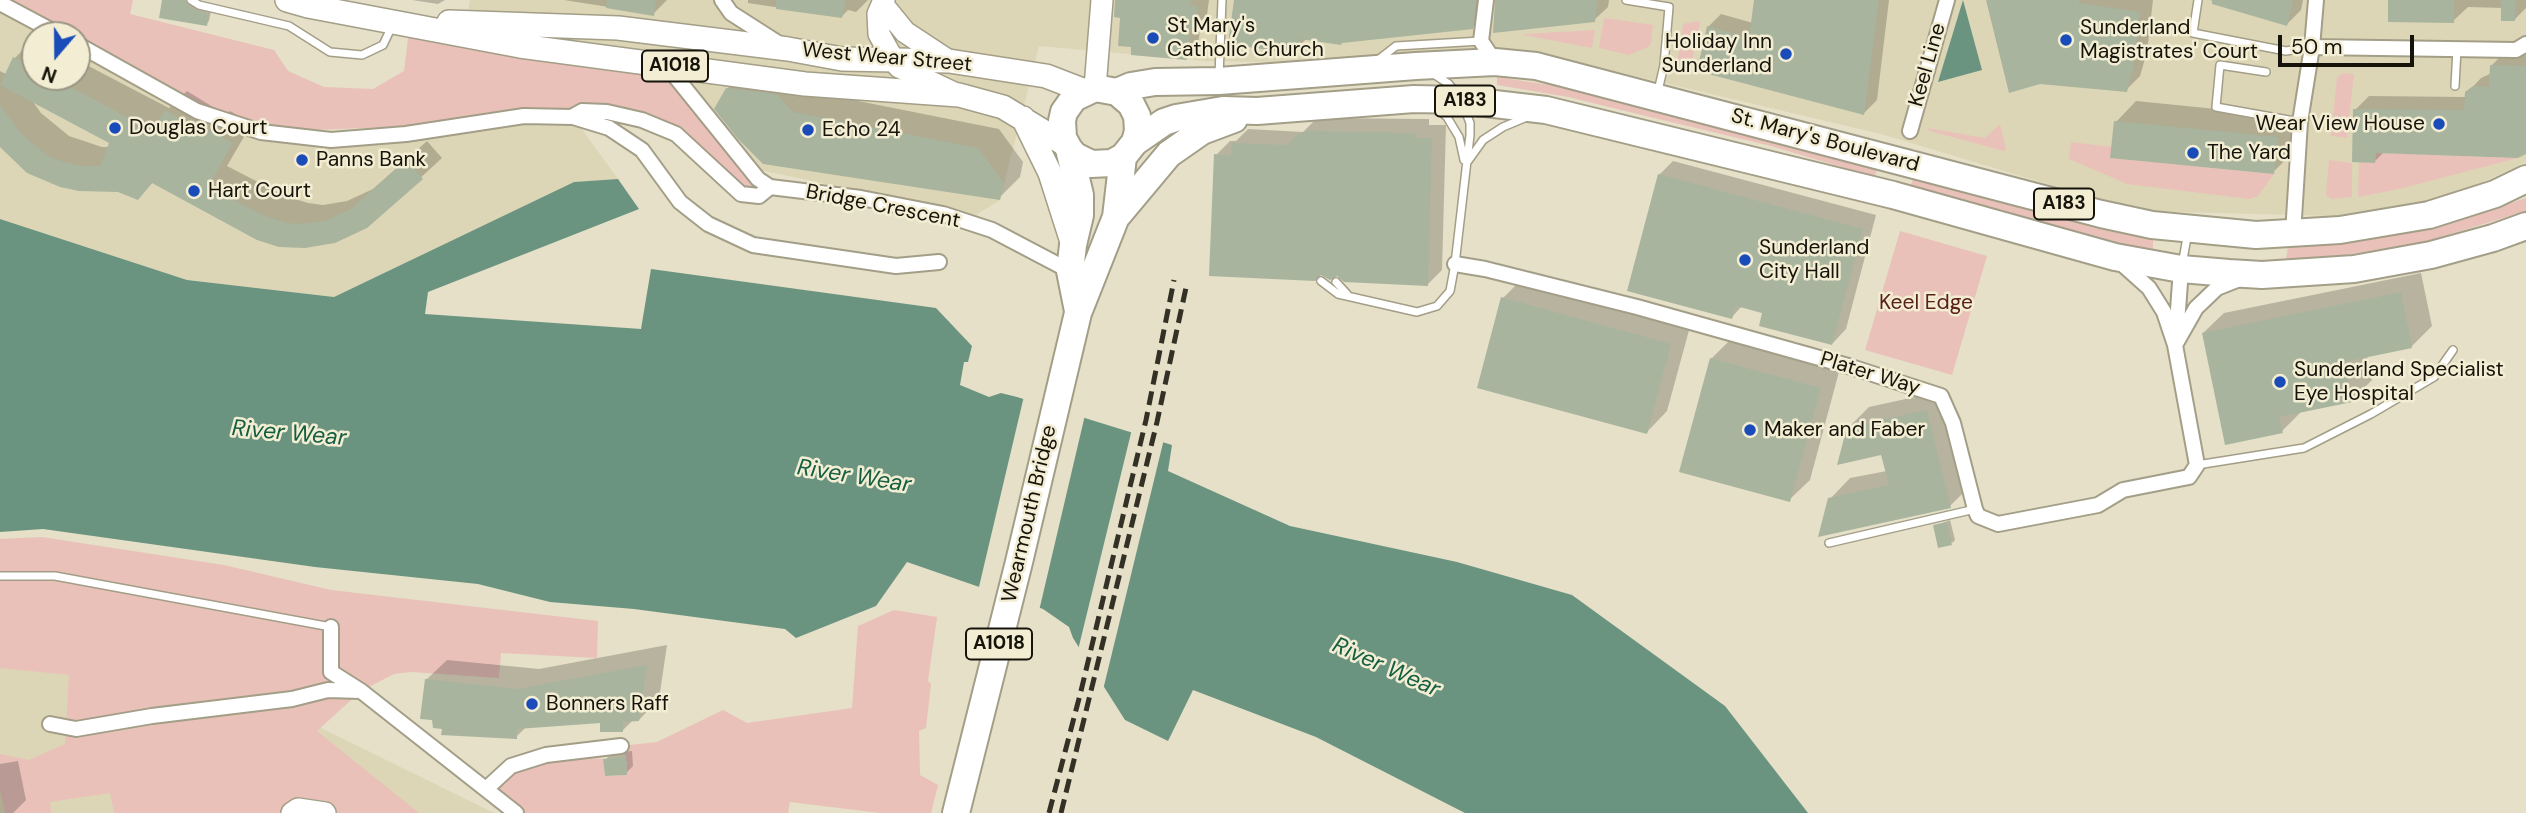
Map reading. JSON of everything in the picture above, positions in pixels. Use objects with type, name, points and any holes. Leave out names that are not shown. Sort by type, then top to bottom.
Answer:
[{"type":"highway","name":"St. Mary's Boulevard","points":[[1099,91],[1156,82],[1416,66],[1488,51],[1536,66],[2101,214],[2152,225],[2256,235],[2351,229],[2429,215],[2495,194],[2526,179]]},
{"type":"highway","name":"A1018","points":[[1099,91],[1124,97],[1135,111],[1138,131],[1129,150],[1116,217],[1075,325],[1072,258],[1080,215],[1080,195],[1062,132],[1064,112],[1074,98],[1099,91]]},
{"type":"highway","name":"St. Mary's Boulevard","points":[[1129,150],[1164,122],[1187,114],[1419,99],[1460,100],[1546,110],[1893,195],[2115,257],[2181,269],[2262,275],[2310,274],[2384,264],[2493,238],[2526,226]]},
{"type":"highway","name":"A1018","points":[[1116,217],[1178,147],[1202,131],[1257,111]]},
{"type":"highway","name":"A1018","points":[[1067,147],[1075,156],[1091,164],[1112,163],[1129,150]]},
{"type":"highway","name":"Wearmouth Bridge","points":[[956,813],[1075,325]]},
{"type":"main road","name":"West Wear Street","points":[[287,0],[520,46],[805,84],[959,95],[987,101],[1023,117],[1067,147]]},
{"type":"main road","name":"West Wear Street","points":[[393,22],[618,28],[788,49],[842,59],[949,61],[1046,76],[1099,91]]},
{"type":"main road","points":[[1023,117],[1050,173],[1072,258]]},
{"type":"street","points":[[722,0],[731,13],[788,49]]},
{"type":"street","points":[[1099,91],[1102,0]]},
{"type":"street","points":[[1486,0],[1488,51]]},
{"type":"street","name":"Keel Line","points":[[1910,131],[1947,0]]},
{"type":"street","points":[[2293,234],[2300,122],[2312,47],[2316,0]]},
{"type":"street","points":[[949,61],[905,32],[884,2],[878,14],[879,34],[894,61],[899,67],[959,95]]},
{"type":"street","points":[[0,3],[34,21]]},
{"type":"street","points":[[2312,47],[2516,50],[2526,44]]},
{"type":"street","points":[[91,52],[197,111],[261,132],[331,140],[405,134],[524,116],[573,117],[609,128],[642,150],[680,202],[708,223],[753,245],[896,266],[939,262]]},
{"type":"street","points":[[666,65],[758,179],[770,187]]},
{"type":"street","name":"Bridge Crescent","points":[[573,117],[582,111],[607,112],[642,120],[676,134],[741,194],[759,196],[770,187],[861,198],[943,214],[1072,258]]},
{"type":"street","points":[[1975,509],[1978,516],[1998,524],[2098,505],[2123,490],[2189,477],[2197,465],[2175,345],[2164,312],[2149,288],[2115,257]]},
{"type":"street","name":"Plater Way","points":[[1455,264],[1637,307],[1848,366],[1941,396],[1953,423],[1975,509]]},
{"type":"street","points":[[2175,345],[2181,269]]},
{"type":"street","points":[[2175,345],[2196,308],[2217,288],[2262,275]]},
{"type":"street","points":[[331,627],[331,671],[361,691],[516,813]]},
{"type":"street","points":[[50,724],[76,729],[152,716],[292,699],[328,690],[361,691]]},
{"type":"street","points":[[486,789],[511,765],[546,755],[621,746]]},
{"type":"street","points":[[292,813],[298,809],[325,813]]},
{"type":"lane","points":[[191,0],[199,5],[289,26],[330,52],[362,55],[383,45],[393,22]]},
{"type":"lane","points":[[1219,80],[1222,0]]},
{"type":"lane","points":[[1626,0],[1669,7],[1664,65],[1657,96]]},
{"type":"lane","points":[[2198,0],[2193,33],[2286,51],[2312,47]]},
{"type":"lane","points":[[1367,69],[1396,46],[1488,51]]},
{"type":"lane","points":[[2455,86],[2457,49]]},
{"type":"lane","points":[[2266,72],[2220,65],[2216,107],[2300,122]]},
{"type":"lane","points":[[1321,281],[1338,294],[1417,312],[1437,306],[1450,291],[1470,122],[1449,84],[1416,66]]},
{"type":"lane","points":[[1419,99],[1434,106],[1447,117],[1459,137],[1465,164]]},
{"type":"lane","points":[[1465,164],[1476,148],[1492,134],[1518,120],[1546,110]]},
{"type":"lane","points":[[2181,269],[2188,229]]},
{"type":"lane","points":[[1336,282],[1347,295],[1364,301]]},
{"type":"lane","points":[[2197,465],[2304,448],[2371,414],[2434,377],[2454,349]]},
{"type":"lane","points":[[1829,543],[1975,509]]},
{"type":"lane","points":[[0,576],[55,576],[331,627]]},
{"type":"shaded area","points":[[470,0],[2526,0],[2526,162],[2451,197],[2336,216],[2137,211],[1881,134],[1605,69],[1206,61],[1039,46],[1000,200],[976,215],[732,166],[653,88],[461,61]]},
{"type":"shaded area","name":"Panns Bank","points":[[0,3],[34,21],[21,21],[21,91],[91,91],[91,49],[331,140],[573,117],[618,179],[574,182],[334,297],[187,280],[0,219]]},
{"type":"shaded area","points":[[0,570],[494,813],[0,813]]},
{"type":"green space","points":[[0,0],[133,0],[130,14],[274,50],[288,71],[324,87],[373,89],[404,71],[408,38],[520,46],[666,65],[770,187],[750,197],[685,141],[607,112],[468,124],[261,132],[197,111],[91,52],[91,21],[36,21]]},
{"type":"green space","points":[[1604,18],[1653,25],[1651,43],[1629,55],[1599,48]]},
{"type":"green space","points":[[1700,21],[1691,67],[1677,64],[1683,24]]},
{"type":"green space","points":[[1595,30],[1592,48],[1524,35],[1525,34]]},
{"type":"green space","points":[[2343,73],[2354,74],[2347,138],[2331,136],[2337,78]]},
{"type":"green space","points":[[1497,77],[1564,87],[1717,124],[1877,168],[1875,177],[1771,146],[1568,97],[1497,85]]},
{"type":"green space","points":[[2000,124],[2006,149],[2004,151],[1927,128],[1985,138]]},
{"type":"green space","points":[[2071,142],[2112,147],[2111,158],[2274,174],[2258,196],[2249,199],[2127,184],[2069,159]]},
{"type":"green space","points":[[2376,153],[2518,158],[2358,197],[2359,162],[2375,163]]},
{"type":"green space","points":[[2329,160],[2352,163],[2352,197],[2331,199],[2326,195]]},
{"type":"green space","points":[[1914,176],[2095,228],[2153,240],[2153,249],[2105,241],[1911,185]]},
{"type":"green space","points":[[2526,198],[2526,211],[2421,243],[2344,255],[2286,259],[2288,247],[2358,242],[2440,227]]},
{"type":"green space","name":"Keel Edge","points":[[1900,231],[1987,256],[1952,375],[1865,350]]},
{"type":"green space","points":[[42,537],[224,565],[331,590],[598,621],[597,658],[501,653],[499,678],[411,672],[394,674],[361,691],[317,731],[419,813],[114,813],[110,793],[50,802],[51,813],[5,813],[0,789],[0,754],[29,760],[65,744],[69,675],[0,668],[0,539]]},
{"type":"green space","points":[[894,610],[937,617],[928,681],[931,684],[926,728],[919,731],[920,775],[938,785],[931,813],[880,813],[790,802],[788,813],[501,813],[507,806],[486,789],[511,766],[546,755],[603,759],[605,776],[627,775],[626,757],[621,746],[657,742],[723,710],[747,723],[852,708],[858,626]]},
{"type":"water","points":[[1963,0],[1982,70],[1938,82]]},
{"type":"water","name":"River Wear","points":[[618,179],[639,209],[428,292],[425,314],[641,329],[651,269],[936,308],[972,346],[968,362],[964,362],[960,385],[989,397],[1001,393],[1017,397],[1172,445],[1168,471],[1290,526],[1457,562],[1572,595],[1725,706],[1808,813],[1465,813],[1316,737],[1193,690],[1168,741],[1125,720],[1073,638],[1069,627],[1043,609],[907,562],[876,606],[796,638],[785,629],[634,609],[550,602],[478,584],[315,567],[43,529],[0,532],[0,219],[187,280],[334,297],[574,182]]},
{"type":"pier","points":[[1024,396],[1085,415],[1039,611],[978,591]]},
{"type":"pier","points":[[1132,429],[1164,439],[1103,690],[1078,650]]},
{"type":"building","points":[[162,0],[185,0],[187,5],[209,14],[207,26],[159,18]]},
{"type":"building","points":[[607,0],[656,0],[654,16],[606,8]]},
{"type":"building","points":[[776,0],[846,0],[842,18],[776,9]]},
{"type":"building","name":"St Mary's Catholic Church","points":[[1115,0],[1192,0],[1191,6],[1198,6],[1195,29],[1190,29],[1187,60],[1131,55],[1131,47],[1118,46],[1120,18],[1114,17]]},
{"type":"building","points":[[1234,0],[1476,0],[1473,29],[1341,45],[1300,39],[1299,49],[1275,51],[1228,44]]},
{"type":"building","points":[[1495,0],[1598,0],[1595,22],[1493,33]]},
{"type":"building","name":"Holiday Inn Sunderland","points":[[1754,0],[1879,0],[1864,115],[1697,71],[1707,26],[1749,38]]},
{"type":"building","name":"Sunderland Magistrates' Court","points":[[1986,0],[2079,0],[2079,3],[2140,12],[2127,92],[2040,84],[2009,93]]},
{"type":"building","points":[[2212,0],[2293,0],[2287,26],[2212,4]]},
{"type":"building","points":[[2388,0],[2454,0],[2454,23],[2388,22]]},
{"type":"building","points":[[2501,0],[2515,0],[2515,21],[2501,21]]},
{"type":"building","points":[[13,57],[21,61],[21,91],[78,91],[153,131],[165,110],[206,135],[209,130],[233,143],[208,187],[265,216],[287,223],[325,221],[351,209],[406,160],[423,179],[367,228],[335,243],[305,248],[279,247],[257,240],[152,183],[138,200],[118,192],[79,191],[60,187],[27,173],[0,147],[0,105],[33,144],[48,156],[67,163],[100,166],[109,143],[0,85]]},
{"type":"building","name":"Wear View House","points":[[2490,65],[2526,66],[2526,154],[2518,158],[2376,153],[2375,163],[2352,162],[2353,109],[2464,110],[2465,92],[2473,86],[2489,87]]},
{"type":"building","name":"Echo 24","points":[[726,88],[777,94],[793,112],[978,148],[1004,183],[1000,200],[763,164],[714,109]]},
{"type":"building","name":"The Yard","points":[[2114,121],[2278,137],[2274,174],[2110,158]]},
{"type":"building","points":[[1306,131],[1415,133],[1415,138],[1432,138],[1428,286],[1344,282],[1337,276],[1330,280],[1321,275],[1315,281],[1209,276],[1214,154],[1231,156],[1232,143],[1288,145],[1298,134]]},
{"type":"building","name":"Sunderland City Hall","points":[[1658,174],[1863,229],[1832,345],[1759,326],[1762,313],[1736,306],[1732,319],[1627,291]]},
{"type":"building","name":"Sunderland Specialist Eye Hospital","points":[[2401,292],[2412,348],[2344,362],[2352,402],[2279,417],[2283,433],[2225,445],[2202,333]]},
{"type":"building","points":[[1501,297],[1671,344],[1647,434],[1477,388]]},
{"type":"building","name":"Maker and Faber","points":[[1710,358],[1821,388],[1790,502],[1679,472]]},
{"type":"building","points":[[1927,410],[1951,508],[1818,537],[1828,498],[1889,485],[1881,455],[1837,465],[1847,427]]},
{"type":"building","points":[[1947,522],[1952,545],[1938,548],[1933,525]]},
{"type":"building","name":"Bonners Raff","points":[[647,665],[639,721],[623,722],[623,732],[600,732],[600,723],[517,729],[517,739],[441,735],[442,729],[433,728],[432,720],[420,719],[425,679],[517,689]]},
{"type":"building","points":[[626,757],[627,775],[605,776],[603,759]]},
{"type":"railway","points":[[1049,813],[1146,420],[1174,280]]},
{"type":"railway","points":[[1061,813],[1157,422],[1187,283]]},
{"type":"place","name":"St Mary's Catholic Church","points":[[1153,38]]},
{"type":"place","name":"Sunderland Magistrates' Court","points":[[2066,40]]},
{"type":"place","name":"Holiday Inn Sunderland","points":[[1786,54]]},
{"type":"place","name":"Wear View House","points":[[2439,124]]},
{"type":"place","name":"Douglas Court","points":[[115,128]]},
{"type":"place","name":"Echo 24","points":[[808,130]]},
{"type":"place","name":"The Yard","points":[[2193,153]]},
{"type":"place","name":"Panns Bank","points":[[302,160]]},
{"type":"place","name":"Hart Court","points":[[194,191]]},
{"type":"place","name":"Sunderland City Hall","points":[[1745,260]]},
{"type":"place","name":"Sunderland Specialist Eye Hospital","points":[[2280,382]]},
{"type":"place","name":"Maker and Faber","points":[[1750,430]]},
{"type":"place","name":"Bonners Raff","points":[[532,704]]}]
